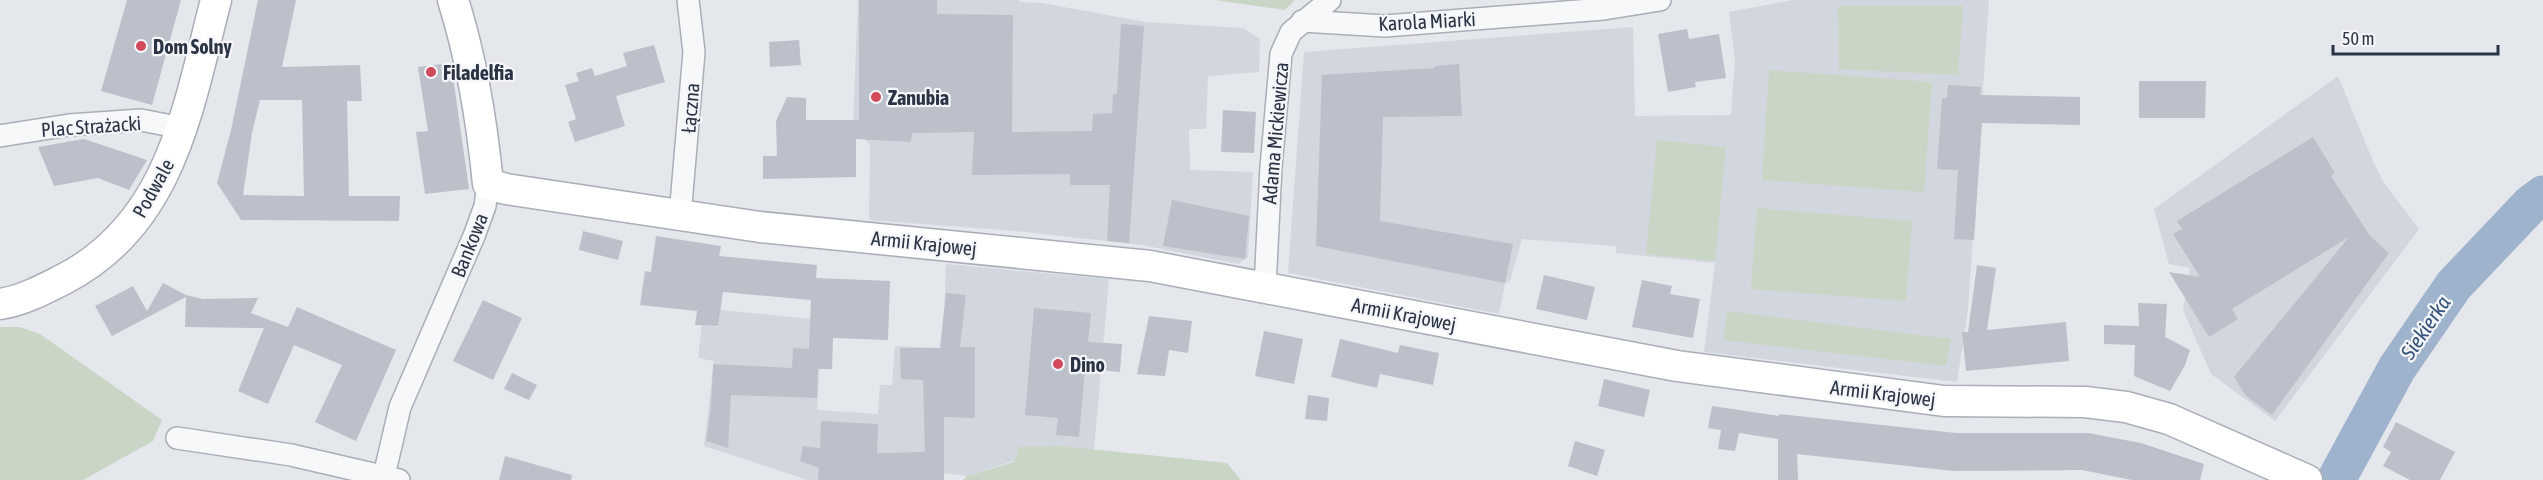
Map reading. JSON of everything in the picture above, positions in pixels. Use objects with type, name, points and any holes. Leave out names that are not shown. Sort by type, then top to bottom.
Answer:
[{"type":"main road","name":"Podwale","points":[[0,304],[42,291],[93,262],[118,240],[151,199],[166,170],[182,128],[216,0]]},
{"type":"main road","name":"Bankowa","points":[[453,0],[470,59],[478,100],[488,184]]},
{"type":"main road","name":"Armii Krajowej","points":[[488,184],[557,198],[760,227],[1150,266],[1677,366],[1944,401],[2085,402],[2126,406],[2169,419],[2302,477]]},
{"type":"street","name":"Łączna","points":[[680,216],[694,52],[688,0]]},
{"type":"street","name":"Adama Mickiewicza","points":[[1265,287],[1275,108],[1281,54],[1291,32],[1330,0]]},
{"type":"street","name":"Karola Miarki","points":[[1302,21],[1385,26],[1604,9],[1660,0]]},
{"type":"street","name":"Plac Strażacki","points":[[0,136],[69,125],[141,120],[182,128]]},
{"type":"street","name":"Bankowa","points":[[389,479],[400,407],[474,236],[485,206],[488,184]]},
{"type":"street","points":[[177,438],[291,455],[389,479]]},
{"type":"shaded area","points":[[858,0],[1019,0],[1019,2],[1042,3],[1145,22],[1243,28],[1260,39],[1259,72],[1208,76],[1206,129],[1189,129],[1190,170],[1253,172],[1248,257],[1238,264],[1142,245],[1015,231],[869,220],[870,145],[853,125]]},
{"type":"shaded area","points":[[1792,0],[1989,0],[1968,309],[1957,382],[1704,352],[1715,263],[1616,253],[1616,246],[1522,239],[1510,281],[1505,283],[1499,314],[1288,273],[1304,52],[1633,27],[1635,116],[1731,115],[1735,60],[1729,12]]},
{"type":"shaded area","points":[[2338,76],[2384,183],[2419,229],[2275,421],[2211,374],[2183,310],[2190,268],[2169,264],[2154,209]]},
{"type":"shaded area","points":[[946,264],[1109,279],[1094,450],[1060,446],[967,476],[944,473],[944,480],[808,480],[704,446],[714,361],[698,358],[702,325],[718,327],[720,310],[822,320],[817,410],[878,414],[880,385],[892,385],[895,346],[943,348]]},
{"type":"green space","points":[[1215,0],[1295,0],[1285,10]]},
{"type":"green space","points":[[1838,6],[1963,6],[1958,75],[1839,69]]},
{"type":"green space","points":[[1769,70],[1932,82],[1924,192],[1762,180]]},
{"type":"green space","points":[[1657,140],[1726,147],[1715,261],[1646,254]]},
{"type":"green space","points":[[1757,208],[1912,221],[1906,301],[1751,289]]},
{"type":"green space","points":[[1727,311],[1951,339],[1946,366],[1723,340]]},
{"type":"green space","points":[[0,327],[20,327],[40,334],[162,420],[153,441],[83,480],[0,480]]},
{"type":"green space","points":[[1060,446],[1227,463],[1241,480],[963,480],[967,476],[1014,462],[1019,447]]},
{"type":"building","name":"Dom Solny","points":[[127,0],[181,0],[152,105],[101,91]]},
{"type":"building","points":[[258,0],[296,0],[282,67],[360,65],[362,101],[347,101],[349,196],[400,196],[399,221],[241,220],[217,183],[231,130]],"holes":[[[260,100],[302,100],[304,196],[243,195],[252,133]]]},
{"type":"building","points":[[859,0],[937,0],[937,14],[1013,15],[1012,132],[1092,131],[1093,114],[1112,113],[1113,94],[1117,94],[1121,24],[1144,26],[1129,243],[1107,241],[1110,185],[1070,185],[1070,174],[972,175],[974,132],[912,133],[911,142],[856,139],[856,177],[763,179],[763,156],[777,156],[776,121],[787,97],[806,98],[806,120],[859,120]]},
{"type":"building","points":[[1687,29],[1689,39],[1719,34],[1726,78],[1695,82],[1696,87],[1668,92],[1658,34]]},
{"type":"building","points":[[799,40],[801,65],[770,67],[769,42]]},
{"type":"building","points":[[654,45],[665,82],[616,96],[625,126],[575,142],[568,122],[576,119],[565,85],[579,81],[576,73],[592,68],[595,76],[627,66],[623,53]]},
{"type":"building","points":[[451,63],[469,189],[425,194],[416,132],[428,131],[418,67]]},
{"type":"building","points":[[1459,64],[1462,116],[1383,117],[1380,221],[1513,244],[1505,283],[1316,246],[1322,75],[1435,68],[1435,66]]},
{"type":"building","points":[[2139,81],[2206,81],[2205,118],[2139,118]]},
{"type":"building","points":[[1948,85],[1981,87],[1980,95],[2080,97],[2080,125],[1982,123],[1974,240],[1954,239],[1958,170],[1937,169],[1942,98],[1947,98]]},
{"type":"building","points":[[1223,110],[1256,112],[1254,153],[1221,152]]},
{"type":"building","points":[[2313,137],[2335,173],[2331,176],[2370,236],[2389,253],[2272,415],[2246,396],[2234,377],[2349,237],[2232,309],[2238,319],[2209,337],[2169,272],[2200,277],[2173,234],[2182,229],[2177,221]]},
{"type":"building","points":[[84,139],[147,160],[129,190],[98,178],[54,186],[38,147]]},
{"type":"building","points":[[1172,200],[1249,216],[1245,259],[1163,246]]},
{"type":"building","points":[[583,231],[623,241],[618,260],[579,250]]},
{"type":"building","points":[[656,236],[721,246],[719,256],[817,265],[816,278],[890,281],[888,340],[833,338],[832,369],[818,369],[817,398],[731,395],[728,448],[706,441],[711,407],[713,364],[792,368],[793,348],[809,349],[811,300],[723,292],[718,326],[695,325],[697,311],[640,305],[645,271],[651,272]]},
{"type":"building","points":[[1977,265],[1996,268],[1987,330],[2066,322],[2069,361],[1966,371],[1962,332],[1968,332]]},
{"type":"building","points":[[1544,275],[1595,287],[1587,320],[1536,309]]},
{"type":"building","points":[[1642,280],[1672,286],[1670,294],[1700,299],[1693,338],[1632,327]]},
{"type":"building","points":[[163,283],[186,295],[203,299],[258,298],[251,313],[288,327],[297,307],[396,350],[356,441],[315,422],[342,365],[294,345],[268,404],[238,391],[264,328],[185,327],[186,297],[112,336],[95,306],[133,286],[147,311]]},
{"type":"building","points":[[946,293],[966,295],[960,347],[975,347],[975,418],[944,417],[944,480],[818,480],[819,468],[800,461],[803,446],[820,448],[821,421],[878,424],[877,453],[925,452],[923,380],[901,379],[900,348],[940,348]]},
{"type":"building","points":[[483,300],[522,318],[493,380],[453,361]]},
{"type":"building","points":[[2138,303],[2167,304],[2165,337],[2190,350],[2185,365],[2170,391],[2134,376],[2135,345],[2104,344],[2104,325],[2139,326]]},
{"type":"building","name":"Dino","points":[[1034,308],[1091,313],[1088,342],[1122,344],[1120,372],[1085,369],[1079,437],[1056,435],[1058,418],[1025,415]]},
{"type":"building","points":[[1149,316],[1192,321],[1188,353],[1169,350],[1165,376],[1137,374]]},
{"type":"building","points":[[1264,331],[1303,339],[1294,384],[1255,376]]},
{"type":"building","points":[[1340,339],[1398,353],[1400,345],[1439,353],[1433,385],[1380,374],[1377,388],[1331,377]]},
{"type":"building","points":[[512,373],[537,385],[529,400],[504,389]]},
{"type":"building","points":[[1604,379],[1650,390],[1644,417],[1598,406]]},
{"type":"building","points":[[1308,395],[1329,398],[1327,421],[1305,419]]},
{"type":"building","points":[[1712,406],[1779,416],[1779,414],[1956,433],[2088,433],[2141,443],[2204,464],[2200,480],[2132,480],[2082,470],[1954,471],[1797,454],[1798,480],[1778,480],[1778,439],[1739,433],[1735,451],[1718,449],[1721,430],[1708,428]]},
{"type":"building","points":[[2396,422],[2455,452],[2440,480],[2410,480],[2383,466],[2391,452],[2383,447]]},
{"type":"building","points":[[1575,441],[1605,450],[1597,476],[1568,466]]},
{"type":"building","points":[[505,456],[572,475],[571,480],[499,480]]},
{"type":"waterway","name":"Siekierka","points":[[2336,480],[2397,368],[2454,285],[2531,204],[2543,195]]},
{"type":"place","name":"Dom Solny","points":[[141,46]]},
{"type":"place","name":"Filadelfia","points":[[431,72]]},
{"type":"place","name":"Zanubia","points":[[876,97]]},
{"type":"place","name":"Dino","points":[[1058,364]]}]
